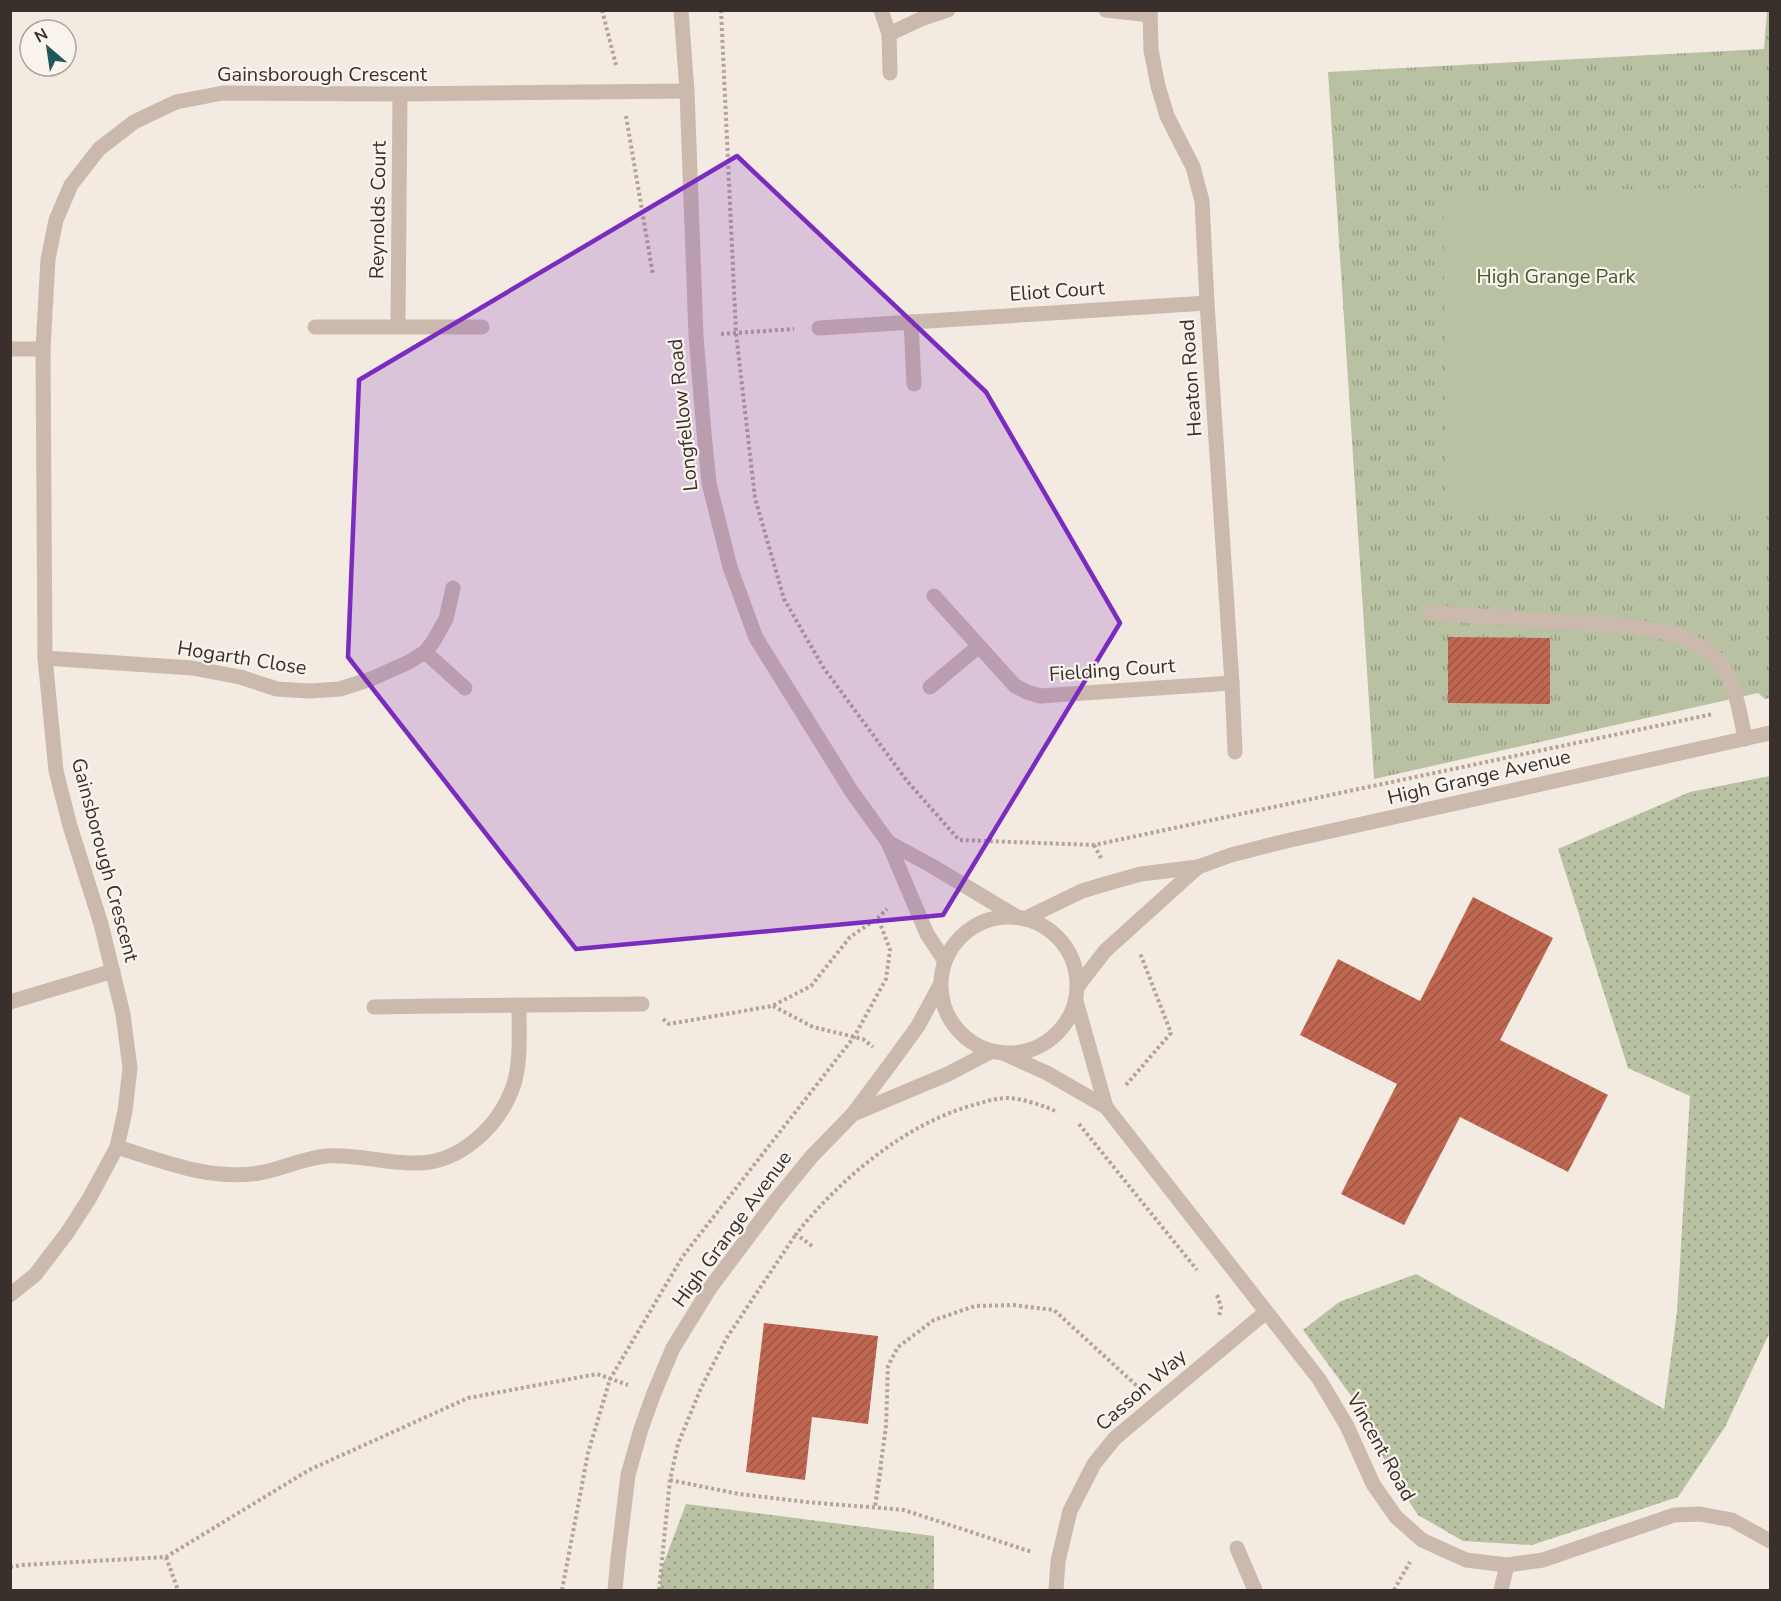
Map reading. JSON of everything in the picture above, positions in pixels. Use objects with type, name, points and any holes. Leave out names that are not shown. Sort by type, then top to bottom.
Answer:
[{"type":"street","name":"Longfellow Road","points":[[681,10],[687,92],[696,336],[709,483],[730,567],[756,638],[852,792],[888,842]]},
{"type":"street","points":[[881,10],[889,34],[890,73]]},
{"type":"street","points":[[889,34],[921,19],[948,10]]},
{"type":"street","points":[[1106,10],[1150,13]]},
{"type":"street","name":"Heaton Road","points":[[1150,13],[1151,50],[1158,86],[1167,116],[1192,167],[1202,201],[1235,752]]},
{"type":"street","name":"Gainsborough Crescent","points":[[10,1295],[35,1275],[67,1233],[89,1199],[117,1147],[125,1111],[130,1068],[123,1014],[113,971],[101,924],[70,826],[57,771],[45,658],[43,349],[48,259],[56,220],[71,184],[99,149],[134,122],[176,102],[223,93],[687,92]]},
{"type":"street","name":"Reynolds Court","points":[[398,326],[400,94]]},
{"type":"street","name":"Eliot Court","points":[[819,328],[1207,303]]},
{"type":"street","points":[[911,322],[914,384]]},
{"type":"street","points":[[315,327],[482,327]]},
{"type":"street","points":[[10,349],[43,349]]},
{"type":"street","name":"Hogarth Close","points":[[45,658],[192,668],[240,677],[277,689],[309,691],[340,688],[370,679],[409,662],[425,652],[446,619],[453,588]]},
{"type":"street","name":"Fielding Court","points":[[934,596],[1015,686],[1040,696],[1232,683]]},
{"type":"street","points":[[1431,613],[1614,625],[1681,636],[1710,652],[1721,665],[1732,685],[1745,739]]},
{"type":"street","points":[[930,687],[979,646]]},
{"type":"street","points":[[425,652],[465,688]]},
{"type":"street","name":"High Grange Avenue","points":[[615,1590],[628,1475],[641,1429],[673,1348],[710,1288],[776,1200],[853,1114],[918,1026],[940,985],[945,961],[956,941],[973,927],[994,918],[1020,918],[1083,891],[1141,874],[1198,867],[1231,855],[1286,842],[1770,734]]},
{"type":"street","points":[[888,842],[1020,918],[1045,927],[1063,942],[1074,963],[1077,994]]},
{"type":"street","points":[[888,842],[927,934],[945,961]]},
{"type":"street","name":"High Grange Avenue","points":[[853,1114],[998,1053],[1029,1051],[1050,1040],[1066,1023],[1077,994],[1105,951],[1198,867]]},
{"type":"street","points":[[10,1002],[113,971]]},
{"type":"street","name":"High Grange Avenue","points":[[940,985],[944,1007],[954,1027],[970,1042],[998,1053]]},
{"type":"street","name":"Vincent Road","points":[[1077,994],[1106,1107]]},
{"type":"street","points":[[374,1006],[519,1007],[642,1004]]},
{"type":"street","points":[[117,1147],[198,1171],[225,1175],[259,1173],[323,1156],[354,1156],[414,1164],[438,1160],[457,1152],[481,1136],[500,1114],[514,1083],[519,1051],[519,1007]]},
{"type":"street","name":"Vincent Road","points":[[998,1053],[1047,1073],[1106,1107],[1319,1380],[1347,1426],[1373,1484],[1396,1517],[1422,1540],[1466,1560],[1507,1565],[1543,1560],[1674,1515],[1700,1514],[1732,1520],[1770,1541]]},
{"type":"street","name":"Casson Way","points":[[1056,1590],[1058,1561],[1070,1511],[1094,1464],[1115,1438],[1266,1312]]},
{"type":"street","points":[[1237,1548],[1255,1590]]},
{"type":"street","points":[[1501,1590],[1507,1565]]},
{"type":"path","points":[[602,10],[622,92],[653,275]]},
{"type":"path","points":[[721,10],[736,333],[754,498],[784,599],[823,667],[907,781],[959,840]]},
{"type":"path","points":[[696,336],[819,328]]},
{"type":"path","points":[[932,866],[959,840],[1094,845],[1739,708]]},
{"type":"path","points":[[1094,845],[1112,882]]},
{"type":"path","points":[[642,1004],[669,1024],[772,1006],[811,986],[850,937],[878,918],[908,889]]},
{"type":"path","points":[[1079,1123],[1106,1107],[1171,1033],[1130,928]]},
{"type":"path","points":[[659,1590],[670,1480],[678,1444],[701,1388],[726,1339],[796,1234],[828,1198],[880,1154],[906,1135],[961,1108],[992,1099],[1009,1098],[1063,1115]]},
{"type":"path","points":[[1071,1119],[1079,1123],[1198,1272]]},
{"type":"path","points":[[796,1234],[812,1246]]},
{"type":"path","points":[[1211,1288],[1218,1296],[1221,1307]]},
{"type":"path","points":[[874,1507],[886,1426],[888,1366],[898,1347],[934,1320],[975,1306],[1013,1305],[1054,1310],[1142,1390]]},
{"type":"path","points":[[10,1567],[166,1557],[309,1470],[468,1398],[597,1374],[654,1393]]},
{"type":"path","points":[[874,1507],[880,1467]]},
{"type":"path","points":[[670,1480],[739,1494],[904,1510],[1058,1561]]},
{"type":"path","points":[[166,1557],[178,1590]]},
{"type":"highlighted area","points":[[737,156],[986,392],[1120,623],[943,915],[576,949],[348,657],[359,380]]},
{"type":"green space","name":"High Grange Park","points":[[1767,11],[1770,11],[1770,698],[1765,699],[1758,693],[1374,779],[1328,72],[1764,49]]},
{"type":"green space","points":[[1770,187],[1770,509],[1447,513],[1443,192]]},
{"type":"green space","points":[[1770,776],[1770,1332],[1725,1427],[1678,1497],[1532,1545],[1463,1541],[1418,1515],[1389,1471],[1366,1416],[1303,1330],[1339,1302],[1416,1274],[1664,1409],[1677,1312],[1690,1096],[1628,1068],[1558,849],[1690,792]]},
{"type":"green space","points":[[686,1504],[934,1536],[934,1590],[660,1590],[661,1570]]},
{"type":"building","points":[[1448,637],[1550,638],[1550,704],[1448,703]]},
{"type":"building","points":[[1473,897],[1553,938],[1500,1040],[1608,1095],[1568,1172],[1460,1117],[1404,1225],[1341,1194],[1397,1084],[1300,1035],[1338,959],[1420,1001]]},
{"type":"building","points":[[764,1323],[878,1336],[868,1424],[812,1417],[805,1480],[746,1472]]}]
